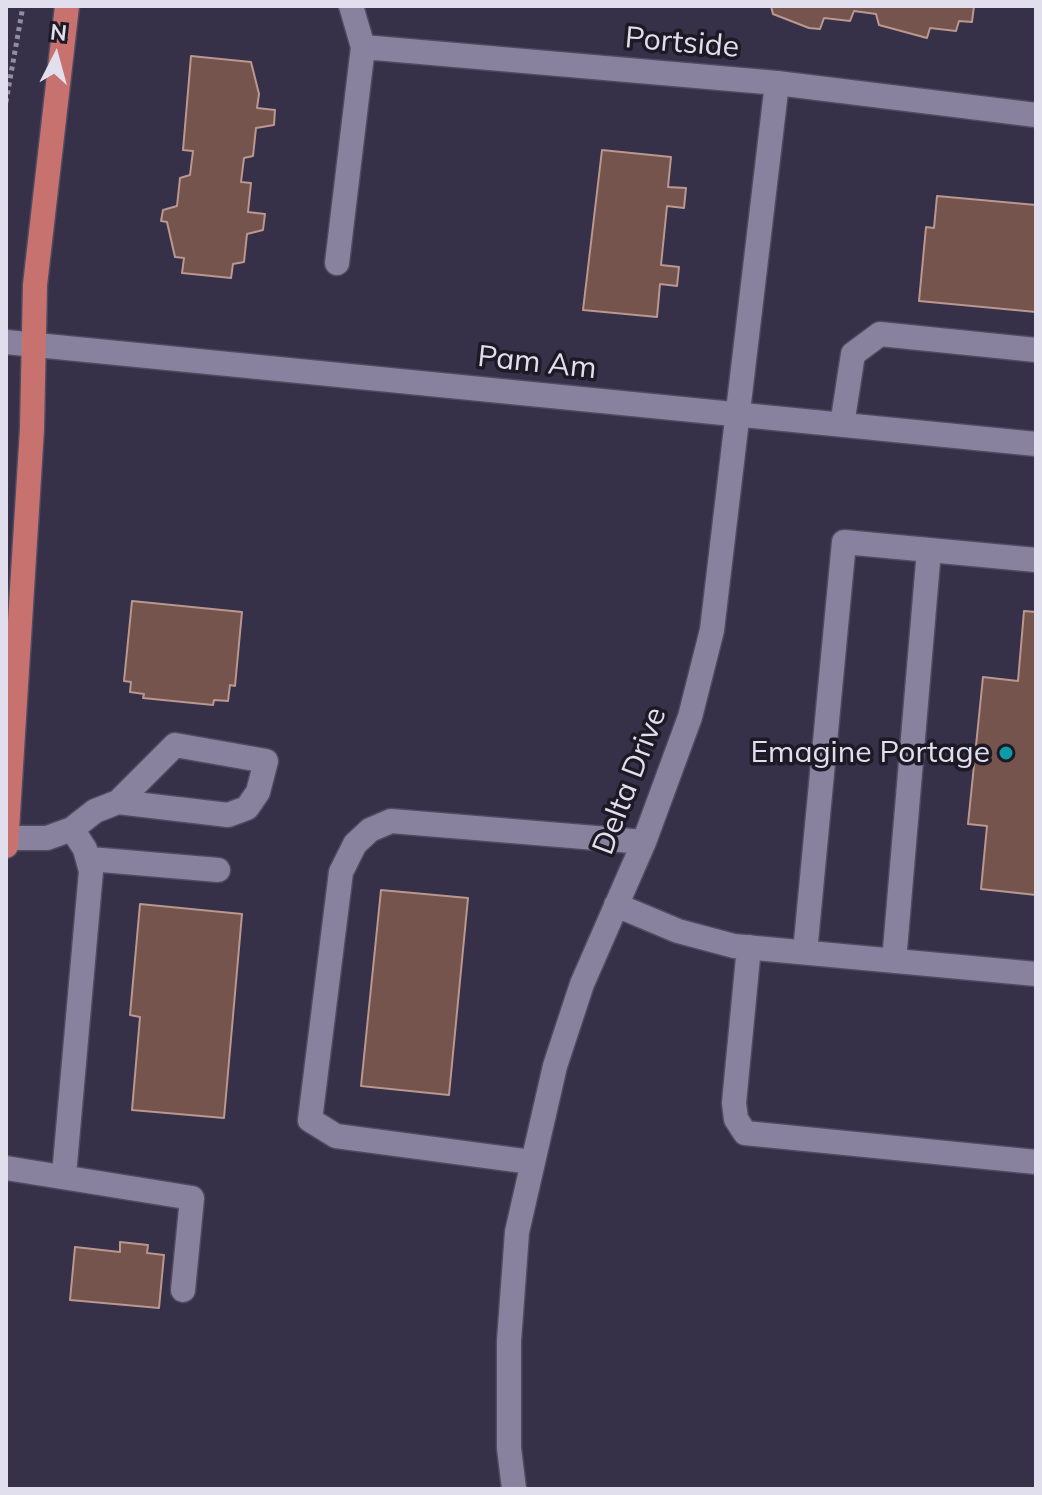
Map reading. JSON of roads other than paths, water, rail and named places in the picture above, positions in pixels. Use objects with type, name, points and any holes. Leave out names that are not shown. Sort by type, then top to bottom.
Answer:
[{"type":"main road","points":[[6,846],[32,429],[32,345],[37,270],[67,6]]},
{"type":"street","points":[[337,263],[363,47],[351,6]]},
{"type":"street","name":"Portside","points":[[363,47],[777,83],[1036,115]]},
{"type":"street","name":"Delta Drive","points":[[514,1489],[509,1448],[509,1341],[517,1232],[555,1066],[582,984],[644,842],[690,717],[712,630],[777,83]]},
{"type":"street","points":[[842,425],[853,354],[880,334],[1036,350]]},
{"type":"street","name":"Pam Am","points":[[6,342],[1036,444]]},
{"type":"street","points":[[805,952],[844,542],[1036,560]]},
{"type":"street","points":[[894,961],[929,550]]},
{"type":"street","points":[[7,838],[47,838],[72,829],[95,811],[118,802],[175,745],[266,761],[258,792],[247,808],[228,815],[118,802]]},
{"type":"street","points":[[531,1162],[336,1136],[310,1120],[341,872],[355,844],[370,830],[391,821],[644,842]]},
{"type":"street","points":[[64,1175],[90,894],[90,859],[72,829]]},
{"type":"street","points":[[90,859],[218,870]]},
{"type":"street","points":[[616,905],[678,931],[749,947],[1036,974]]},
{"type":"street","points":[[749,947],[734,1103],[736,1119],[745,1133],[1036,1162]]},
{"type":"street","points":[[6,1168],[192,1198],[183,1290]]},
{"type":"place","name":"Emagine Portage","points":[[1006,753]]}]
